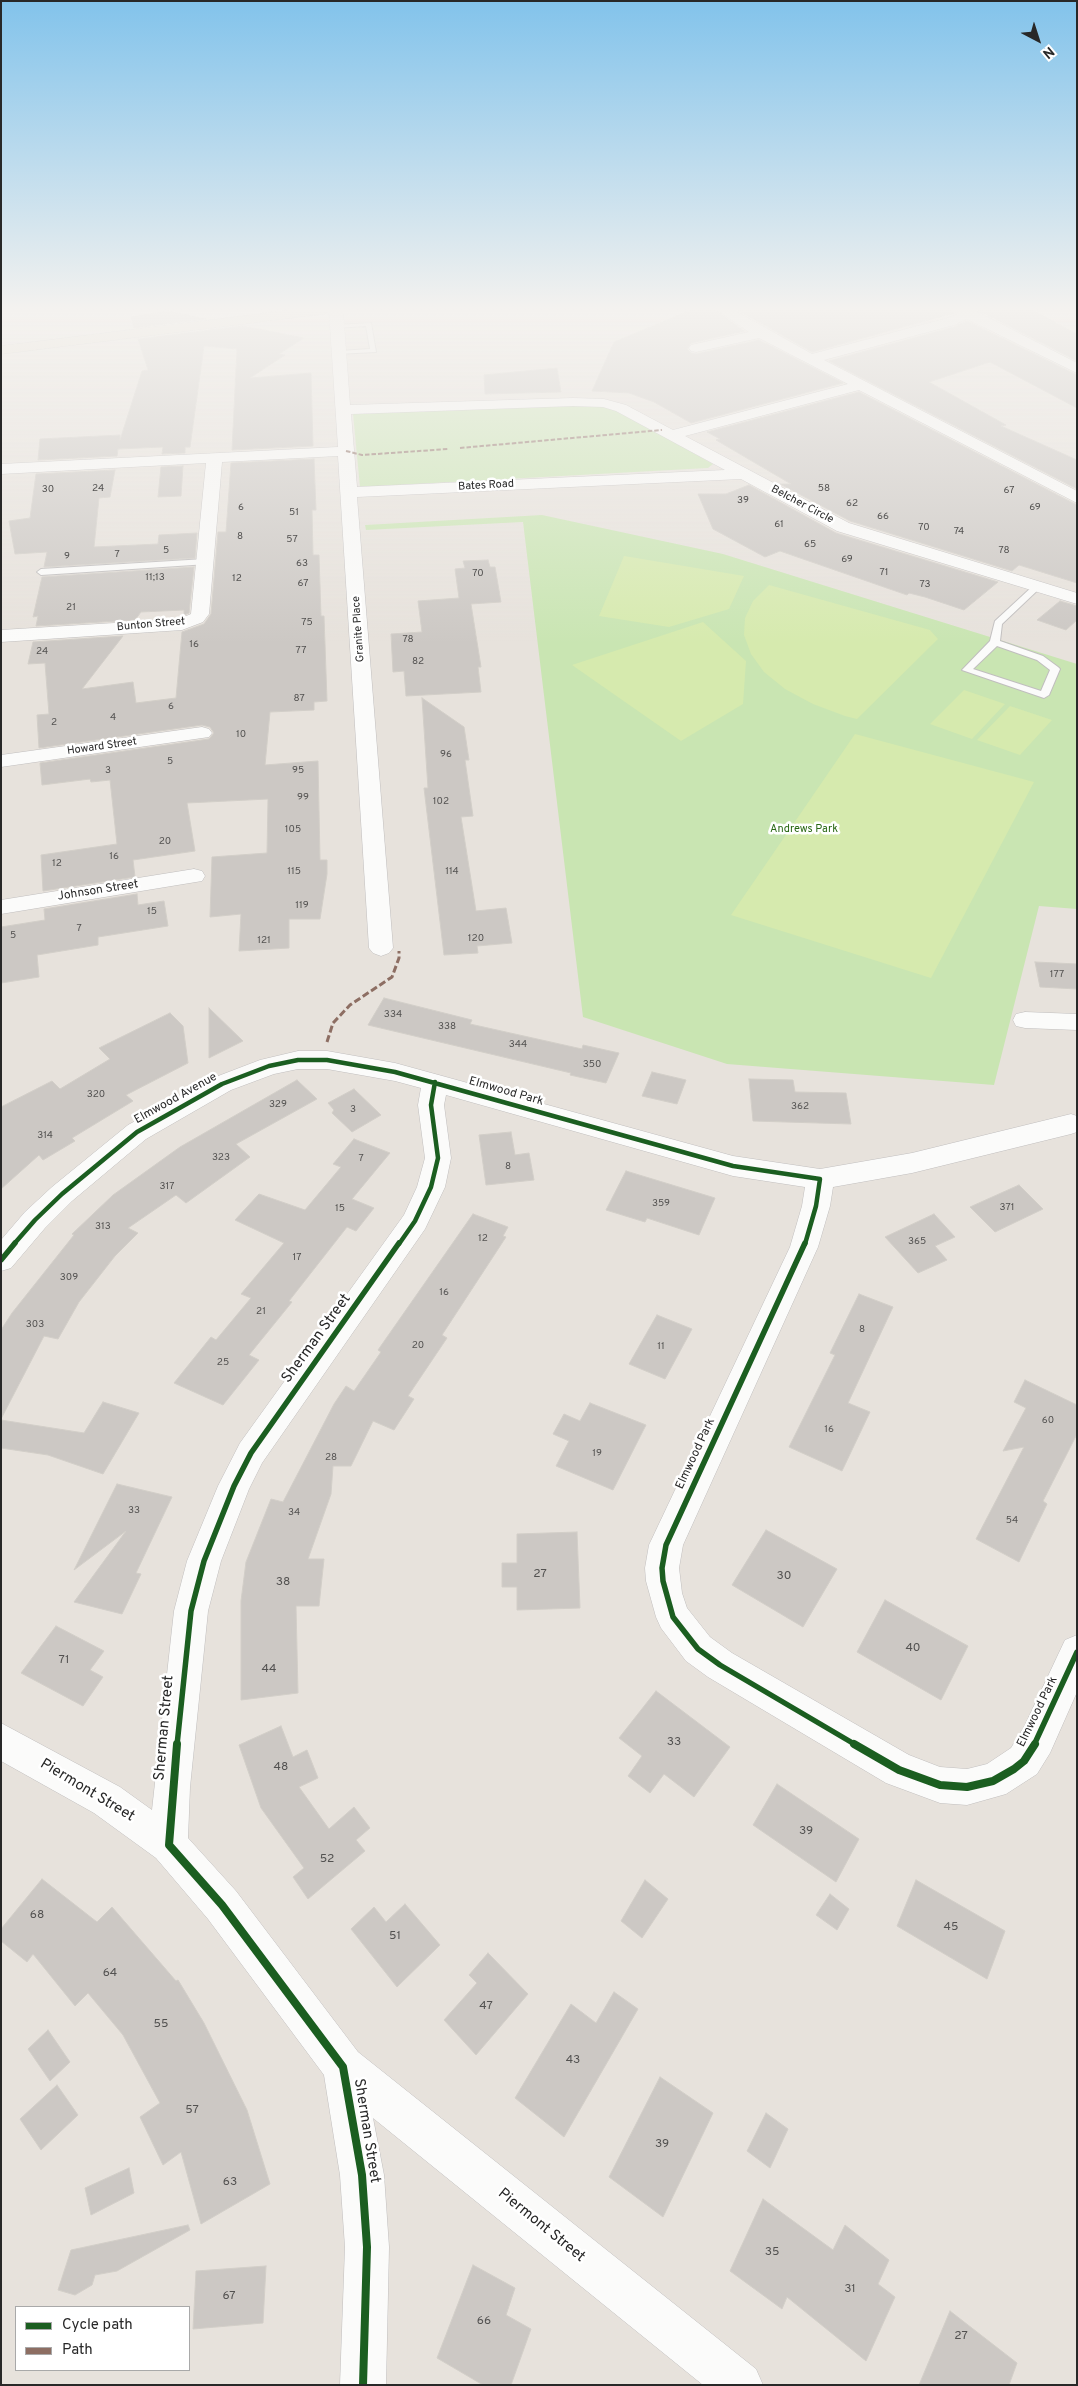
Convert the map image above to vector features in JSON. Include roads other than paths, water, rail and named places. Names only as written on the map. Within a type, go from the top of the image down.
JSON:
[{"type":"street","name":"Granite Place","points":[[345,421],[381,948]]},
{"type":"street","name":"Belcher Circle","points":[[646,421],[843,527],[1077,599]]},
{"type":"street","points":[[672,435],[724,421]]},
{"type":"street","points":[[930,421],[1077,498]]},
{"type":"street","points":[[1,469],[346,451]]},
{"type":"street","name":"Bunton Street","points":[[1,636],[189,622],[197,618],[200,614],[214,458]]},
{"type":"street","name":"Bates Road","points":[[349,492],[742,474]]},
{"type":"street","name":"Howard Street","points":[[1,761],[202,733]]},
{"type":"street","name":"Johnson Street","points":[[1,907],[194,876]]},
{"type":"street","points":[[1025,1020],[1077,1022]]},
{"type":"street","name":"Elmwood Avenue","points":[[1,1260],[42,1213],[123,1142],[190,1102],[239,1077],[269,1066],[312,1059],[353,1063],[435,1082]]},
{"type":"street","name":"Elmwood Park","points":[[435,1082],[733,1166],[820,1179],[816,1206],[804,1247],[666,1545],[663,1562],[664,1593],[680,1628],[698,1649],[720,1665],[899,1770],[940,1786],[967,1786],[993,1781],[1014,1769],[1024,1760],[1036,1740],[1077,1652]]},
{"type":"street","name":"Sherman Street","points":[[363,2385],[367,2247],[362,2175],[343,2066],[222,1905],[169,1845],[172,1787],[184,1656],[191,1611],[204,1561],[234,1486],[251,1453],[415,1221],[431,1187],[438,1158],[431,1105],[435,1082]]},
{"type":"street","points":[[820,1179],[912,1163],[1071,1124]]},
{"type":"street","name":"Piermont Street","points":[[1,1741],[107,1800],[169,1845]]},
{"type":"street","name":"Piermont Street","points":[[343,2066],[740,2385]]},
{"type":"lane","points":[[41,572],[205,562]]},
{"type":"lane","points":[[995,642],[1040,658],[1055,669],[1044,695],[967,670],[995,642],[998,623],[1034,586]]},
{"type":"park label","name":"Andrews Park","points":[[804,830]]}]
